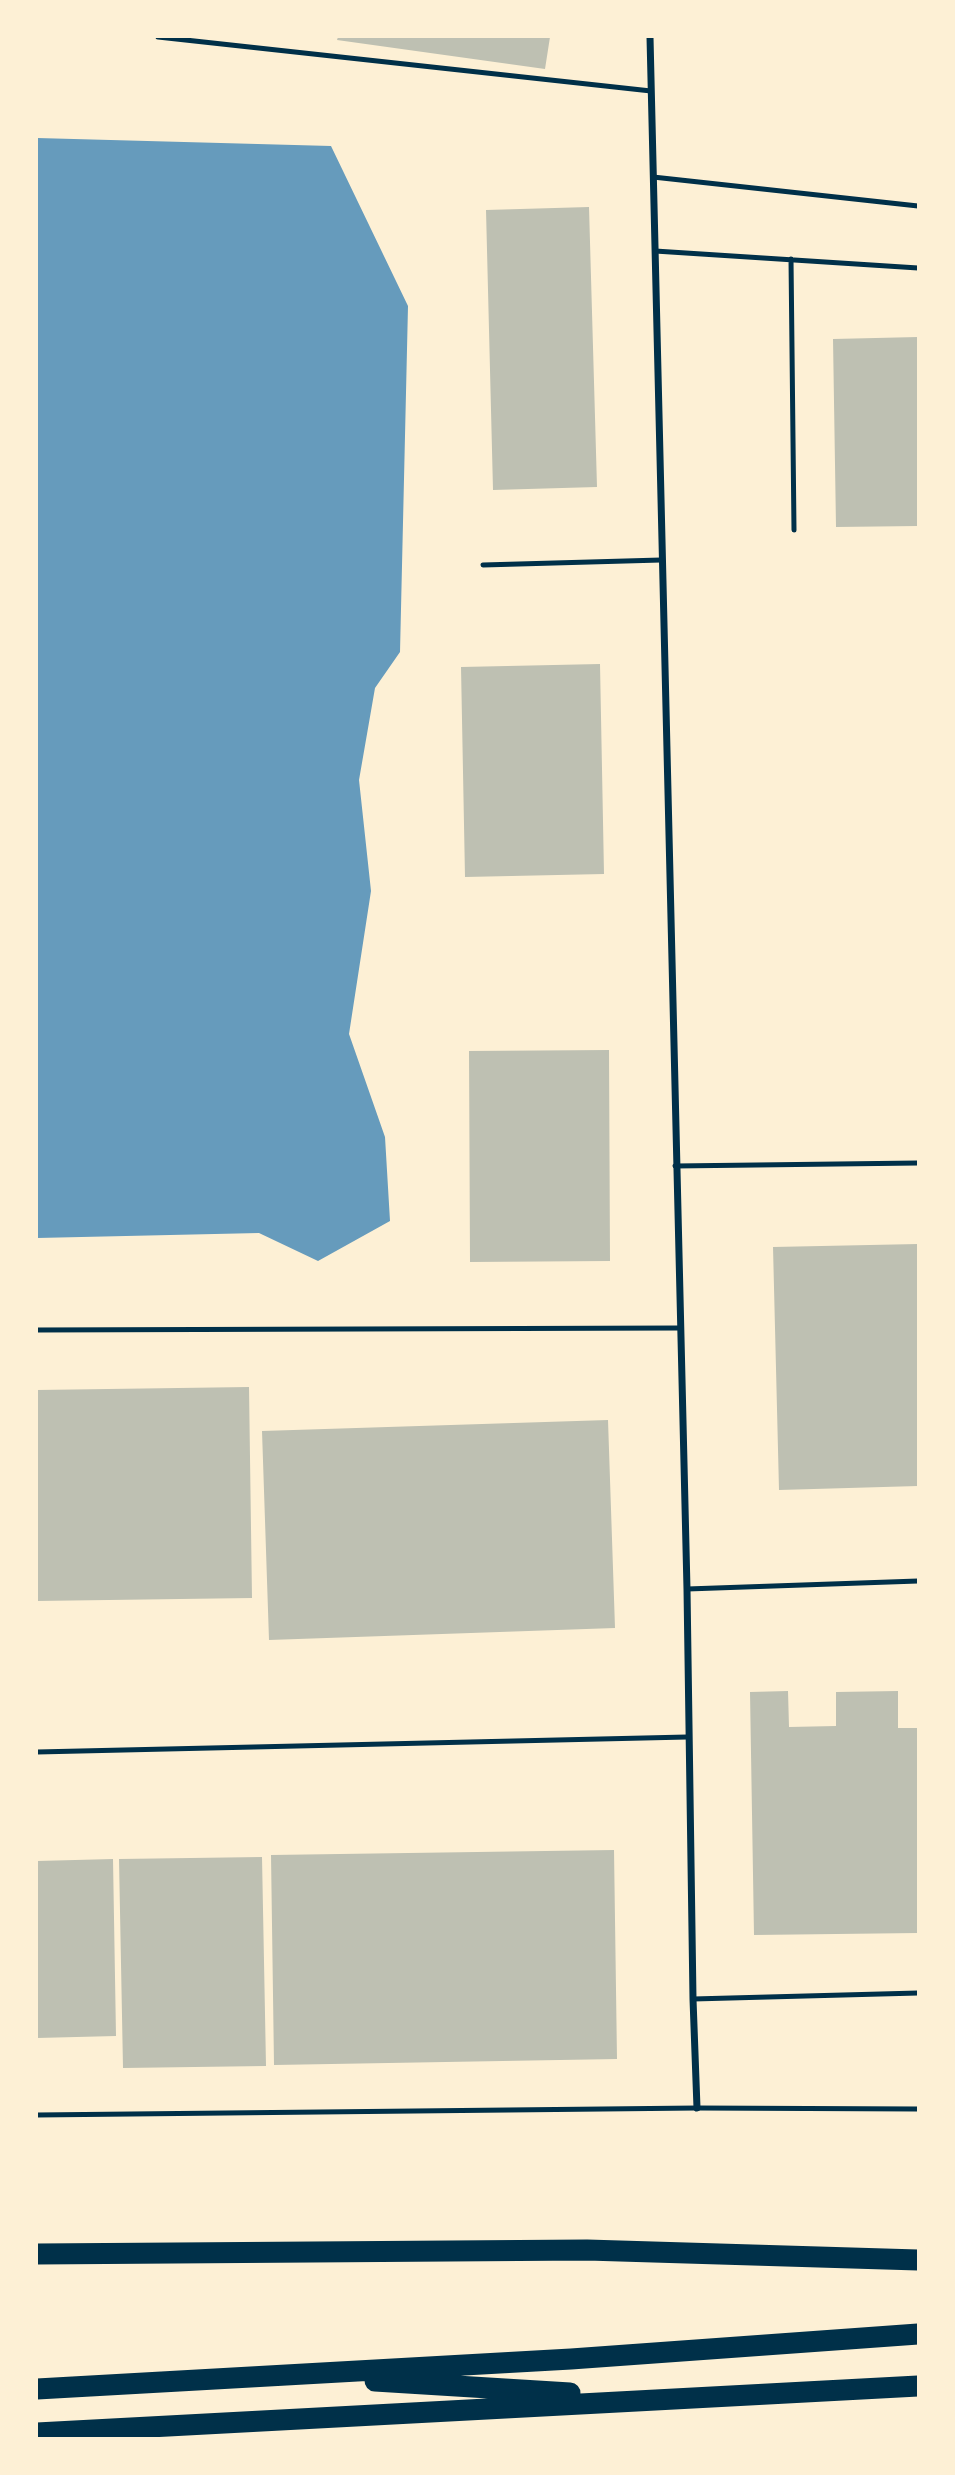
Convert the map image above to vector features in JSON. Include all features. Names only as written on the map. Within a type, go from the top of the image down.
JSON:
[{"type":"highway","points":[[37,2254],[587,2250],[918,2260]]},
{"type":"highway","points":[[37,2389],[585,2358],[918,2334]]},
{"type":"highway","points":[[275,2376],[673,2399]]},
{"type":"highway","points":[[37,2433],[918,2386]]},
{"type":"street","points":[[650,37],[697,2108]]},
{"type":"lane","points":[[158,37],[651,90]]},
{"type":"lane","points":[[653,177],[918,206]]},
{"type":"lane","points":[[655,251],[918,268]]},
{"type":"lane","points":[[791,259],[794,530]]},
{"type":"lane","points":[[483,565],[661,560]]},
{"type":"lane","points":[[675,1166],[918,1163]]},
{"type":"lane","points":[[37,1330],[680,1328]]},
{"type":"lane","points":[[687,1589],[918,1581]]},
{"type":"lane","points":[[37,1752],[687,1737]]},
{"type":"lane","points":[[693,1999],[918,1993]]},
{"type":"lane","points":[[37,2115],[697,2108],[918,2109]]},
{"type":"water","points":[[37,138],[331,146],[408,306],[400,652],[375,688],[359,780],[371,891],[349,1034],[385,1137],[390,1221],[318,1261],[259,1233],[37,1238]]},
{"type":"building","points":[[338,37],[550,37],[545,69],[337,40]]},
{"type":"building","points":[[589,207],[597,487],[493,490],[486,210]]},
{"type":"building","points":[[918,337],[918,526],[836,527],[833,339]]},
{"type":"building","points":[[600,664],[604,874],[465,877],[461,667]]},
{"type":"building","points":[[609,1050],[610,1261],[470,1262],[469,1051]]},
{"type":"building","points":[[918,1244],[918,1486],[779,1490],[773,1247]]},
{"type":"building","points":[[249,1387],[252,1598],[37,1601],[37,1390]]},
{"type":"building","points":[[608,1420],[615,1628],[269,1640],[262,1431]]},
{"type":"building","points":[[788,1691],[789,1727],[836,1726],[836,1692],[898,1691],[898,1728],[918,1728],[918,1933],[754,1935],[750,1692]]},
{"type":"building","points":[[614,1850],[617,2059],[274,2065],[271,1855]]},
{"type":"building","points":[[262,1857],[266,2066],[123,2068],[119,1859]]},
{"type":"building","points":[[113,1859],[116,2036],[37,2038],[37,1861]]}]
